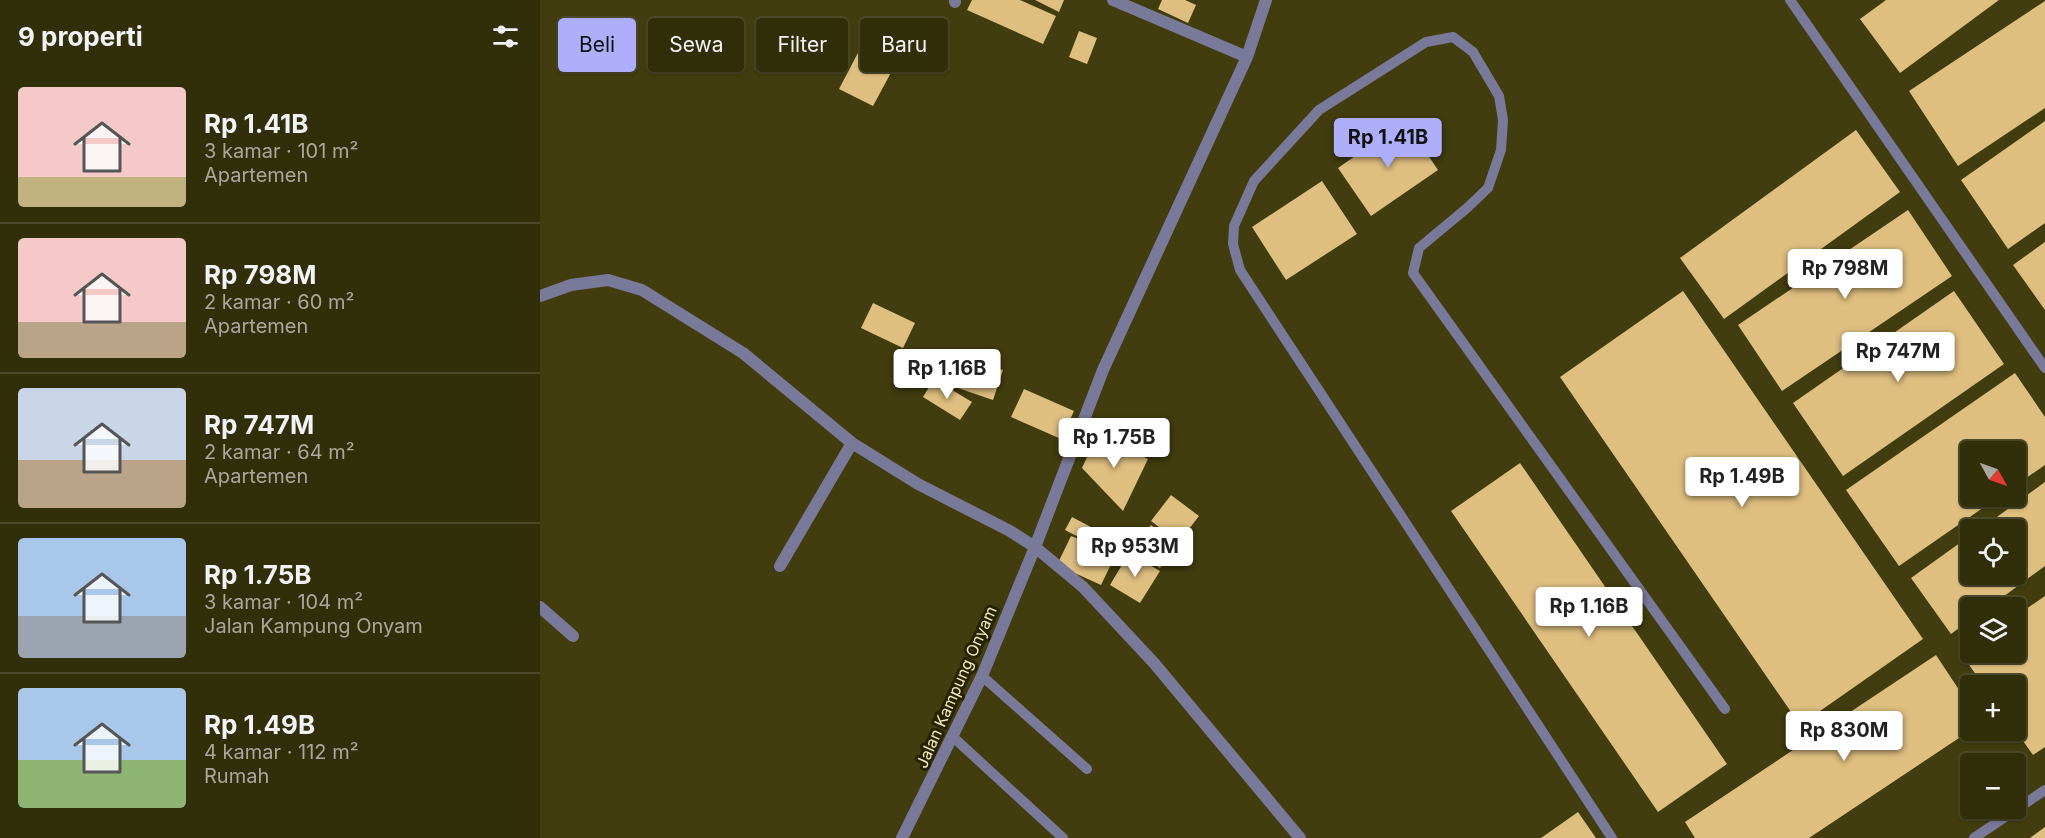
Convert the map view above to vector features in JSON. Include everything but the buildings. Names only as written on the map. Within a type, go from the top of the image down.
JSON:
[{"type":"street","points":[[1113,0],[1247,57]]},
{"type":"street","name":"Jalan Kampung Onyam","points":[[902,838],[982,676],[1035,547],[1103,370],[1247,57],[1266,0]]},
{"type":"street","points":[[540,296],[571,285],[608,280],[642,290],[743,353],[852,443],[918,484],[1010,531],[1035,547],[1083,587],[1154,663],[1299,838]]},
{"type":"street","points":[[780,566],[852,443]]},
{"type":"street","points":[[540,607],[573,636]]},
{"type":"lane","points":[[1790,0],[2045,368]]},
{"type":"lane","points":[[1612,838],[1240,270],[1233,244],[1234,226],[1254,181],[1319,110],[1426,42],[1453,37],[1473,52],[1499,96],[1503,120],[1501,150],[1488,188],[1419,248],[1413,273],[1725,709]]},
{"type":"lane","points":[[982,676],[1087,769]]},
{"type":"lane","points":[[953,737],[1063,838]]},
{"type":"lane","points":[[1974,838],[2045,790]]}]
